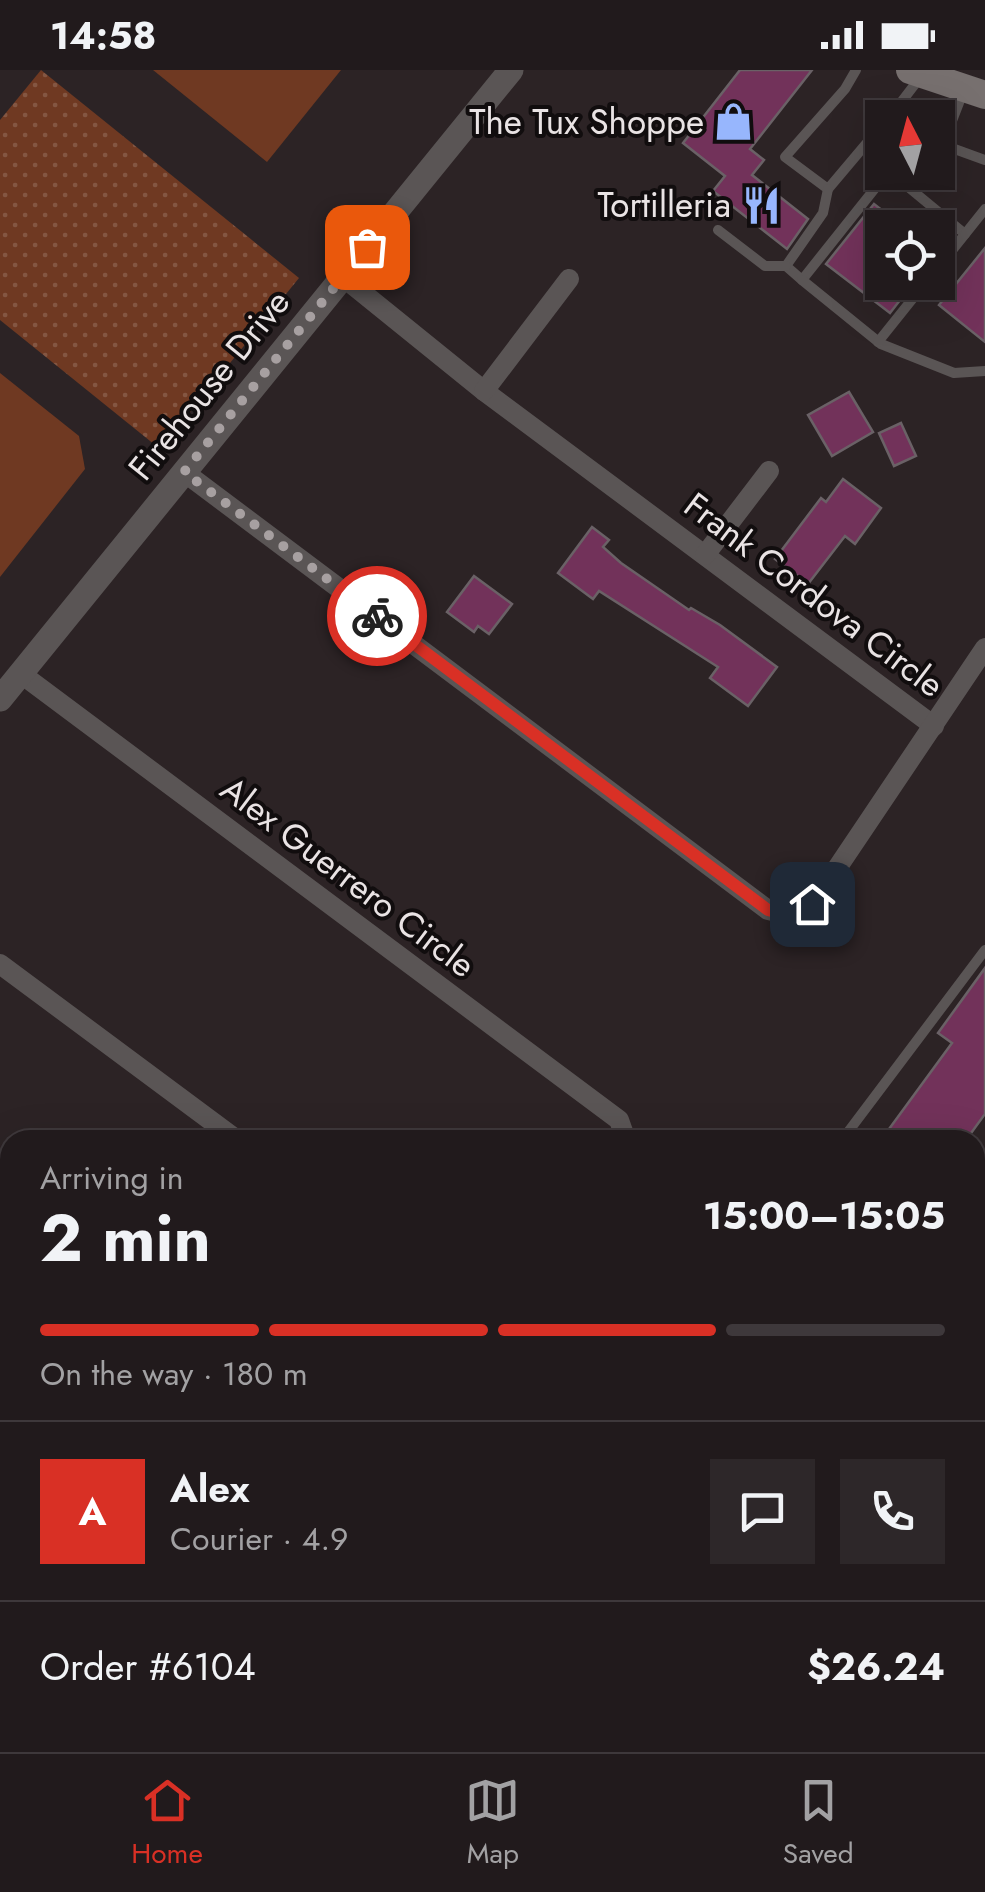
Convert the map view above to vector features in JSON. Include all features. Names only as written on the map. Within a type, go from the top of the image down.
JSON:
[{"type":"main road","points":[[916,72],[975,92]]},
{"type":"street","name":"Firehouse Drive","points":[[0,698],[511,70]]},
{"type":"street","name":"Frank Cordova Circle","points":[[184,472],[768,910],[794,913],[812,904],[934,726],[484,391],[343,277]]},
{"type":"street","points":[[484,391],[569,278]]},
{"type":"street","points":[[705,556],[770,471]]},
{"type":"street","points":[[934,726],[985,648]]},
{"type":"street","name":"Alex Guerrero Circle","points":[[20,674],[619,1120],[625,1130]]},
{"type":"street","points":[[0,964],[224,1130]]},
{"type":"lane","points":[[828,190],[785,158],[856,70]]},
{"type":"lane","points":[[900,100],[916,72]]},
{"type":"lane","points":[[955,121],[975,92]]},
{"type":"lane","points":[[786,266],[823,212],[828,190],[865,146]]},
{"type":"lane","points":[[955,149],[985,160]]},
{"type":"lane","points":[[802,280],[874,190]]},
{"type":"lane","points":[[911,190],[965,234]]},
{"type":"lane","points":[[955,247],[985,209]]},
{"type":"lane","points":[[718,230],[765,266],[786,266],[878,342],[954,373],[985,371]]},
{"type":"lane","points":[[878,342],[912,300]]},
{"type":"lane","points":[[850,1130],[985,950]]},
{"type":"shaded area","points":[[41,70],[299,278],[160,449],[0,320],[0,120]]},
{"type":"shaded area","points":[[153,70],[341,70],[267,162]]},
{"type":"shaded area","points":[[0,373],[79,436],[85,469],[0,577]]},
{"type":"building","points":[[740,70],[812,70],[750,149],[764,160],[752,175],[808,219],[787,249],[713,191],[725,176],[683,143]]},
{"type":"building","points":[[865,215],[865,294],[826,264]]},
{"type":"building","points":[[985,248],[985,342],[939,305],[943,300],[955,300],[955,285]]},
{"type":"building","points":[[873,300],[900,300],[890,313]]},
{"type":"building","points":[[849,392],[873,432],[832,456],[808,415]]},
{"type":"building","points":[[901,423],[916,456],[894,466],[879,433]]},
{"type":"building","points":[[843,479],[881,508],[855,544],[845,536],[808,584],[775,559],[821,498],[826,502]]},
{"type":"building","points":[[592,527],[609,540],[603,547],[621,563],[689,610],[720,625],[777,667],[748,706],[710,678],[718,667],[599,591],[593,599],[558,573]]},
{"type":"building","points":[[474,576],[512,604],[489,634],[478,626],[474,632],[447,612]]},
{"type":"building","points":[[985,968],[985,1114],[973,1130],[888,1130],[952,1043],[938,1033]]},
{"type":"way so far","points":[[367,247],[184,472],[377,616]]},
{"type":"place","name":"The Tux Shoppe","points":[[734,122]]},
{"type":"place","name":"Tortilleria","points":[[761,205]]},
{"type":"route","points":[[377,616],[768,910],[794,913],[812,904]]}]
